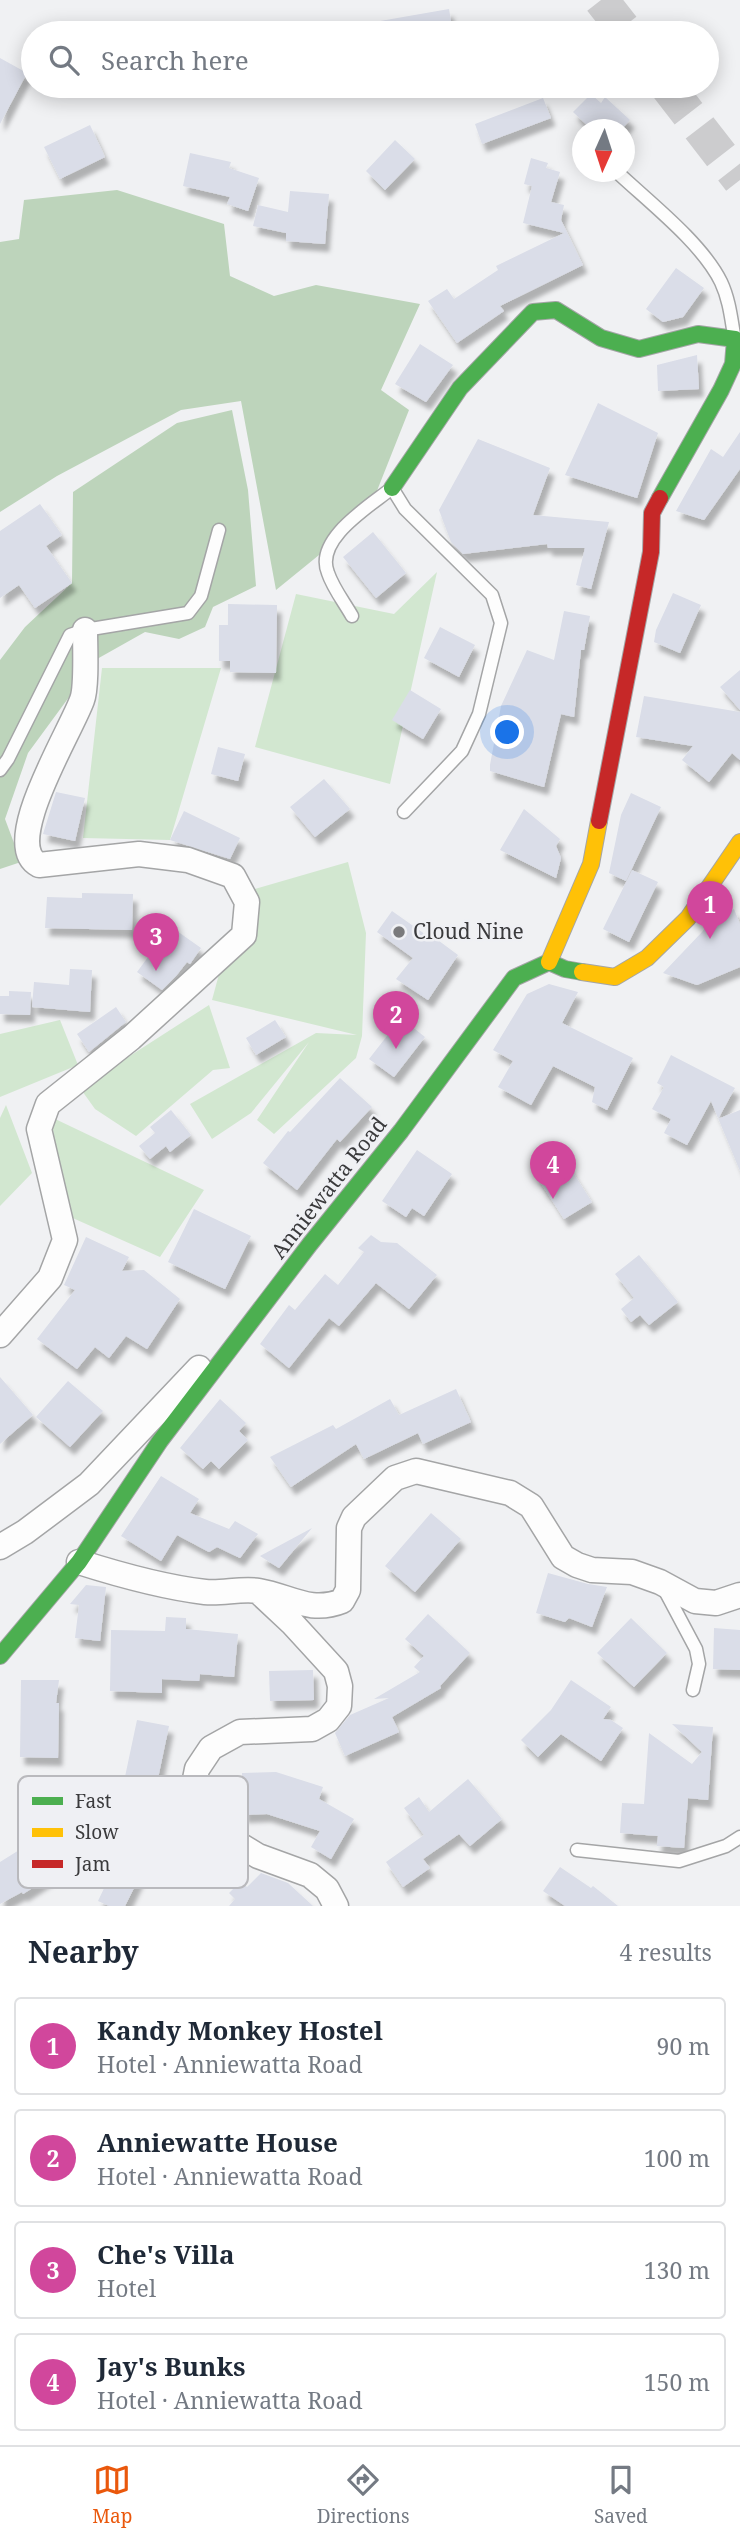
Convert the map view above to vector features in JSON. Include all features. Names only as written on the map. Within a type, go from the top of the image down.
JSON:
[{"type":"street","points":[[392,488],[460,388],[533,312],[556,310],[601,338],[639,349],[698,334],[735,339],[733,364],[721,390],[652,513],[651,552],[591,864],[549,962],[565,969],[615,977],[647,958],[688,918],[740,842]]},
{"type":"street","points":[[0,1335],[50,1278],[65,1240],[39,1129],[48,1104],[131,1038],[243,935],[245,924],[247,902],[233,877],[188,860],[139,854],[39,865],[24,861],[14,847],[12,827],[25,790],[83,699],[85,630]]},
{"type":"street","name":"Anniewatta Road","points":[[0,1656],[79,1562],[160,1441],[310,1244],[401,1131],[514,978],[549,962]]},
{"type":"street","points":[[0,1547],[25,1532],[89,1484],[192,1374],[205,1362],[235,1344]]},
{"type":"street","points":[[79,1562],[131,1578],[206,1592],[257,1591],[307,1605],[327,1607],[342,1601],[348,1590],[349,1528],[354,1517],[395,1478],[416,1471],[510,1493],[531,1506],[563,1557],[577,1565],[592,1570],[632,1572],[660,1582],[695,1601],[716,1603],[740,1595]]},
{"type":"street","points":[[196,1776],[211,1748],[240,1732],[312,1729],[328,1720],[339,1706],[340,1686],[336,1671],[292,1623],[257,1591]]},
{"type":"street","points":[[248,1850],[310,1875],[327,1889],[336,1906]]},
{"type":"lane","points":[[628,182],[699,250],[721,281],[735,339]]},
{"type":"lane","points":[[352,616],[326,571],[327,549],[343,528],[392,488],[405,509],[492,595],[500,623],[479,714],[462,751],[404,812]]},
{"type":"lane","points":[[0,771],[70,635],[85,630],[188,613],[201,596],[219,530]]},
{"type":"lane","points":[[660,1582],[696,1648],[699,1664],[694,1690]]},
{"type":"lane","points":[[577,1850],[679,1861],[726,1846],[740,1837]]},
{"type":"green space","points":[[117,190],[224,224],[230,276],[274,296],[316,285],[420,304],[381,390],[409,410],[367,516],[276,590],[241,401],[181,410],[57,476],[0,512],[0,242],[19,239],[24,200]]},
{"type":"green space","points":[[232,410],[248,490],[256,586],[213,607],[205,627],[179,639],[145,632],[97,659],[28,753],[5,819],[14,843],[30,859],[0,869],[0,660],[25,627],[72,583],[73,492],[177,423]]},
{"type":"green space","points":[[437,572],[390,784],[255,747],[296,594],[394,614]]},
{"type":"green space","points":[[102,668],[221,668],[170,840],[83,838]]},
{"type":"green space","points":[[348,862],[366,933],[362,1036],[356,1058],[274,1134],[257,1120],[309,1042],[251,1113],[212,1139],[190,1104],[316,1033],[357,1035],[212,1000],[241,893]]},
{"type":"green space","points":[[209,1005],[230,1068],[213,1070],[136,1136],[95,1109],[80,1088]]},
{"type":"green space","points":[[60,1020],[78,1065],[0,1097],[0,1034]]},
{"type":"green space","points":[[6,1105],[32,1173],[0,1206],[0,1118]]},
{"type":"green space","points":[[51,1117],[204,1190],[160,1257],[66,1215]]},
{"type":"building","points":[[449,9],[451,21],[380,21]]},
{"type":"building","points":[[0,58],[21,70],[21,84],[0,124]]},
{"type":"building","points":[[543,98],[551,118],[482,144],[475,124]]},
{"type":"building","points":[[587,98],[595,98],[601,103],[606,98],[629,119],[580,119],[573,112]]},
{"type":"building","points":[[90,125],[105,157],[60,179],[44,147]]},
{"type":"building","points":[[395,140],[415,159],[385,190],[366,171]]},
{"type":"building","points":[[190,153],[231,162],[229,168],[259,178],[248,211],[227,204],[230,197],[183,186]]},
{"type":"building","points":[[531,158],[548,163],[546,168],[560,172],[551,202],[564,205],[561,220],[583,265],[500,306],[504,311],[457,343],[428,301],[447,289],[454,299],[498,270],[496,266],[564,233],[523,223],[532,186],[524,184]]},
{"type":"building","points":[[290,191],[329,194],[325,244],[286,241],[286,233],[253,226],[258,205],[288,212]]},
{"type":"building","points":[[676,268],[704,288],[683,317],[663,322],[646,309]]},
{"type":"building","points":[[420,344],[453,365],[426,402],[395,384]]},
{"type":"building","points":[[697,355],[699,389],[658,391],[657,365]]},
{"type":"building","points":[[598,403],[658,433],[637,498],[565,475]]},
{"type":"building","points":[[740,432],[740,469],[704,520],[676,511],[711,449],[723,457]]},
{"type":"building","points":[[478,439],[550,468],[533,515],[609,522],[591,589],[576,585],[585,548],[548,548],[547,544],[463,554],[451,542],[439,510]]},
{"type":"building","points":[[40,504],[62,535],[46,546],[72,583],[35,608],[19,585],[0,598],[0,531]]},
{"type":"building","points":[[373,532],[406,573],[376,598],[343,557]]},
{"type":"building","points":[[673,593],[701,605],[680,653],[654,642],[656,630]]},
{"type":"building","points":[[228,604],[277,605],[276,673],[230,672],[230,661],[219,661],[219,625],[228,625]]},
{"type":"building","points":[[564,611],[590,616],[584,650],[581,650],[574,717],[561,714],[544,787],[490,771],[490,765],[501,706],[527,650],[554,660]]},
{"type":"building","points":[[440,627],[475,645],[459,677],[424,658]]},
{"type":"building","points":[[740,670],[740,710],[720,687]]},
{"type":"building","points":[[410,690],[441,709],[423,739],[392,720]]},
{"type":"building","points":[[644,696],[740,712],[740,760],[732,753],[709,782],[682,760],[693,746],[636,737]]},
{"type":"building","points":[[218,747],[245,754],[238,781],[211,774]]},
{"type":"building","points":[[324,779],[350,809],[315,837],[290,807]]},
{"type":"building","points":[[56,792],[85,798],[75,841],[43,834]]},
{"type":"building","points":[[631,793],[661,807],[626,881],[609,873],[621,815]]},
{"type":"building","points":[[524,809],[560,839],[556,846],[561,858],[556,878],[500,850]]},
{"type":"building","points":[[184,811],[240,838],[230,859],[170,840]]},
{"type":"building","points":[[632,870],[658,882],[629,942],[603,929]]},
{"type":"building","points":[[82,893],[133,894],[132,930],[45,928],[47,897],[82,898]]},
{"type":"building","points":[[734,909],[740,924],[740,967],[697,985],[663,973],[713,917]]},
{"type":"building","points":[[392,911],[458,955],[428,1000],[396,979],[413,958],[377,932]]},
{"type":"building","points":[[177,931],[201,948],[190,964],[187,962],[162,990],[137,972],[154,949],[161,953]]},
{"type":"building","points":[[70,969],[92,970],[90,1012],[32,1007],[34,982],[69,985]]},
{"type":"building","points":[[549,984],[578,992],[562,1023],[633,1058],[607,1110],[592,1102],[595,1087],[553,1066],[531,1105],[498,1087],[513,1061],[493,1050],[527,994]]},
{"type":"building","points":[[9,991],[31,992],[30,1015],[0,1014],[0,996],[9,996]]},
{"type":"building","points":[[116,1007],[126,1022],[89,1052],[77,1034]]},
{"type":"building","points":[[401,1018],[425,1037],[394,1077],[369,1059]]},
{"type":"building","points":[[275,1020],[286,1037],[256,1055],[246,1038]]},
{"type":"building","points":[[671,1055],[735,1088],[718,1119],[711,1101],[687,1145],[664,1133],[671,1119],[652,1109],[664,1087],[657,1083]]},
{"type":"building","points":[[340,1078],[372,1107],[340,1142],[337,1139],[297,1190],[263,1163],[288,1131],[290,1132]]},
{"type":"building","points":[[171,1110],[191,1135],[170,1152],[166,1146],[150,1159],[139,1146],[155,1133],[150,1127]]},
{"type":"building","points":[[740,1110],[740,1171],[718,1119]]},
{"type":"building","points":[[417,1150],[452,1174],[424,1216],[412,1208],[406,1217],[382,1201]]},
{"type":"building","points":[[563,1157],[592,1202],[564,1219],[535,1174]]},
{"type":"building","points":[[194,1209],[251,1236],[225,1289],[168,1262]]},
{"type":"building","points":[[371,1235],[381,1242],[397,1243],[437,1275],[409,1309],[376,1283],[339,1326],[329,1318],[289,1368],[260,1344],[289,1305],[295,1310],[325,1274],[338,1285],[364,1252],[358,1248]]},
{"type":"building","points":[[86,1237],[129,1257],[122,1271],[144,1270],[180,1299],[147,1349],[126,1336],[109,1358],[95,1347],[77,1369],[37,1339],[75,1290],[64,1285]]},
{"type":"building","points":[[639,1255],[678,1302],[649,1325],[640,1315],[631,1322],[621,1309],[634,1298],[615,1274]]},
{"type":"building","points":[[0,1377],[33,1415],[0,1444]]},
{"type":"building","points":[[68,1381],[103,1411],[70,1447],[36,1417]]},
{"type":"building","points":[[456,1389],[471,1422],[423,1444],[418,1433],[364,1459],[356,1444],[291,1487],[270,1457],[333,1425],[336,1429],[390,1399],[399,1415]]},
{"type":"building","points":[[220,1399],[246,1423],[239,1431],[248,1440],[219,1469],[211,1461],[203,1469],[180,1448]]},
{"type":"building","points":[[161,1476],[199,1499],[190,1513],[229,1529],[235,1521],[258,1534],[240,1558],[217,1547],[209,1552],[177,1535],[161,1561],[121,1536]]},
{"type":"building","points":[[431,1513],[461,1539],[415,1592],[385,1566]]},
{"type":"building","points":[[312,1528],[279,1568],[260,1556]]},
{"type":"building","points":[[548,1573],[607,1587],[592,1627],[569,1618],[565,1622],[536,1613]]},
{"type":"building","points":[[86,1585],[106,1587],[100,1641],[75,1638],[79,1605],[70,1604]]},
{"type":"building","points":[[428,1614],[470,1653],[441,1688],[392,1717],[399,1732],[345,1756],[335,1733],[350,1715],[389,1698],[374,1699],[420,1672],[414,1667],[424,1656],[405,1639]]},
{"type":"building","points":[[166,1617],[186,1618],[186,1629],[238,1634],[234,1677],[200,1674],[199,1681],[162,1679],[162,1693],[110,1691],[111,1630],[165,1631]]},
{"type":"building","points":[[631,1618],[667,1653],[634,1687],[597,1653]]},
{"type":"building","points":[[714,1628],[740,1630],[740,1670],[713,1669]]},
{"type":"building","points":[[313,1670],[314,1700],[270,1701],[269,1671]]},
{"type":"building","points":[[21,1680],[59,1680],[56,1703],[59,1703],[58,1758],[20,1757]]},
{"type":"building","points":[[571,1680],[611,1707],[603,1719],[611,1720],[623,1728],[601,1761],[561,1734],[538,1757],[521,1740],[551,1710]]},
{"type":"building","points":[[137,1720],[169,1726],[158,1776],[125,1776]]},
{"type":"building","points":[[672,1724],[713,1727],[708,1800],[688,1798],[684,1848],[657,1846],[658,1836],[620,1833],[622,1803],[644,1804],[649,1733],[692,1764],[702,1752]]},
{"type":"building","points":[[276,1772],[323,1787],[319,1799],[354,1819],[331,1859],[311,1847],[320,1831],[267,1814],[248,1815],[248,1776],[242,1776],[242,1773]]},
{"type":"building","points":[[468,1779],[502,1819],[470,1846],[459,1834],[423,1859],[430,1868],[403,1887],[386,1862],[424,1835],[404,1808],[419,1797],[429,1812]]},
{"type":"building","points":[[18,1851],[18,1888],[32,1888],[0,1904],[0,1862]]},
{"type":"building","points":[[560,1867],[591,1888],[593,1886],[618,1906],[565,1906],[543,1891]]},
{"type":"building","points":[[261,1873],[288,1883],[313,1906],[229,1906],[235,1899],[229,1893],[234,1888],[248,1886]]},
{"type":"building","points":[[104,1888],[134,1888],[125,1906],[109,1906],[98,1901]]},
{"type":"tunnel","points":[[601,0],[618,21]]},
{"type":"tunnel","points":[[676,98],[740,180]]},
{"type":"traffic: fast","points":[[392,488],[460,388],[533,312],[556,310],[601,338],[639,349],[698,334],[735,339],[733,364],[721,390],[660,498]]},
{"type":"traffic: fast","points":[[0,1656],[79,1562],[160,1441],[310,1244],[401,1131],[514,978],[549,962],[582,972]]},
{"type":"traffic: slow","points":[[549,962],[591,864],[599,821]]},
{"type":"traffic: slow","points":[[582,972],[615,977],[647,958],[688,918],[740,842]]},
{"type":"traffic: jam","points":[[599,821],[651,552],[652,513],[660,498]]},
{"type":"place","name":"Cloud Nine","points":[[399,932]]},
{"type":"place","name":"Kandy Monkey Hostel","points":[[710,939]]},
{"type":"place","name":"Che's Villa","points":[[156,971]]},
{"type":"place","name":"Anniewatte House","points":[[396,1049]]},
{"type":"place","name":"Jay's Bunks","points":[[553,1199]]}]
